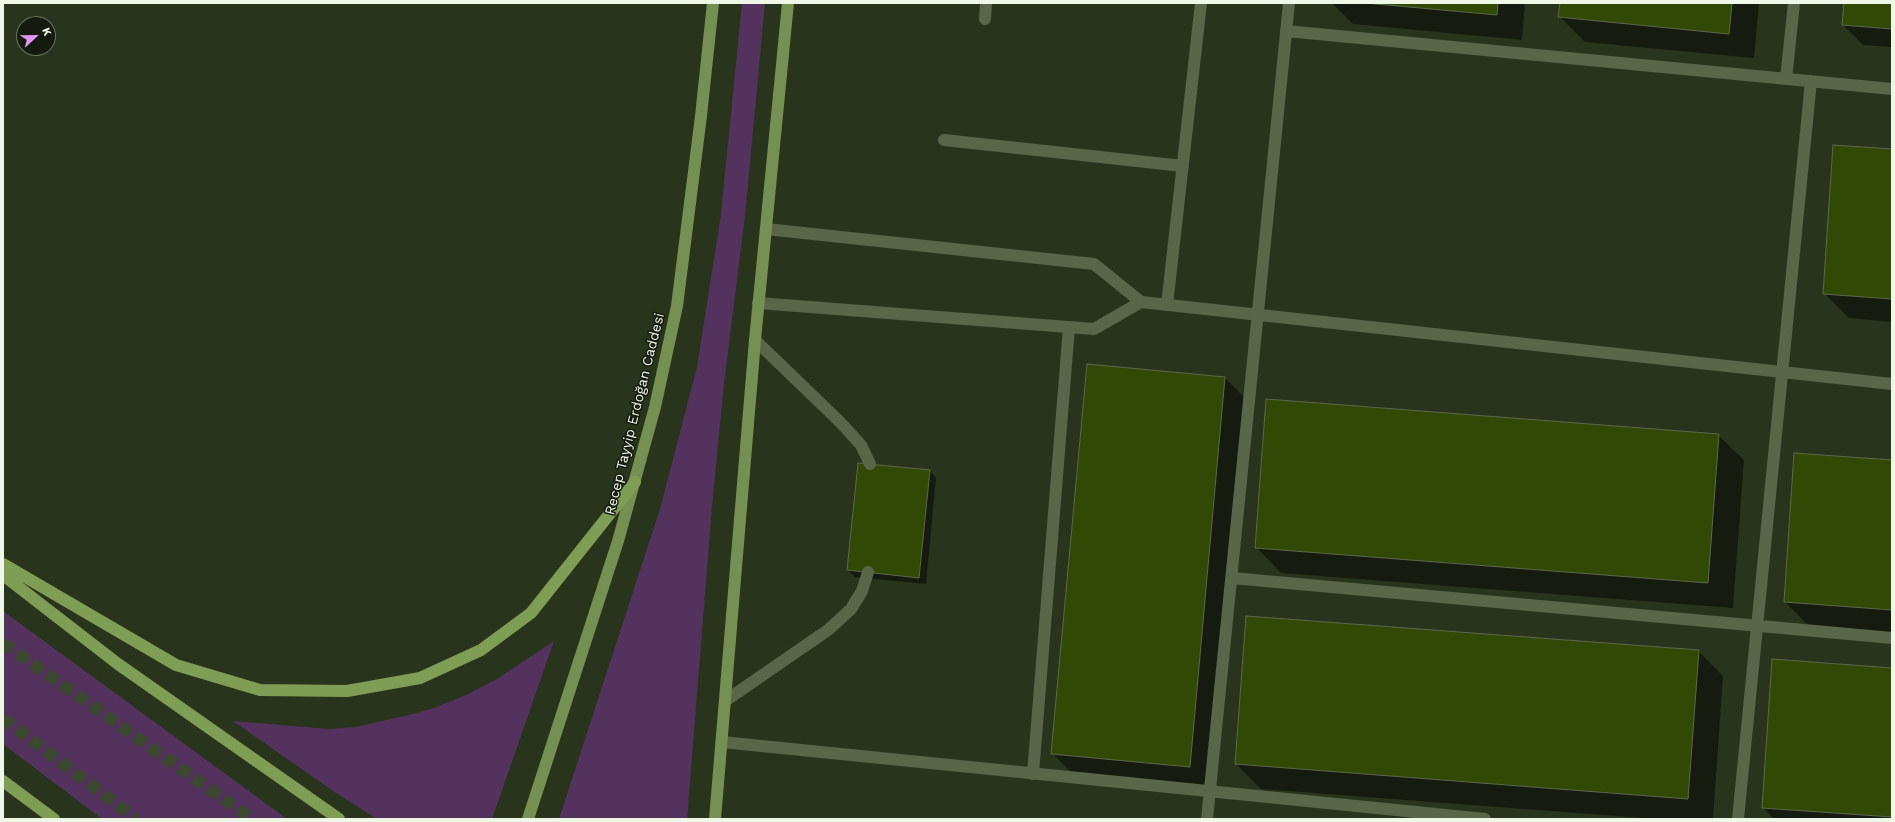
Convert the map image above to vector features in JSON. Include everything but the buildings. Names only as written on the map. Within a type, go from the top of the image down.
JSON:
[{"type":"highway","points":[[3,564],[176,665],[260,690],[347,691],[420,678],[481,650],[531,613],[635,482]]},
{"type":"highway","points":[[3,575],[118,664],[339,819]]},
{"type":"highway","points":[[3,781],[54,819]]},
{"type":"main road","name":"Recep Tayyip Erdoğan Caddesi","points":[[528,819],[607,577],[655,407],[677,306],[701,116],[713,3]]},
{"type":"main road","points":[[715,819],[758,303],[788,3]]},
{"type":"street","points":[[985,20],[986,3]]},
{"type":"street","points":[[1167,305],[1201,3]]},
{"type":"street","points":[[1207,819],[1289,3]]},
{"type":"street","points":[[1786,79],[1794,3]]},
{"type":"street","points":[[1286,31],[1892,89]]},
{"type":"street","points":[[1738,819],[1811,81]]},
{"type":"street","points":[[944,140],[1183,166]]},
{"type":"street","points":[[766,228],[1094,264],[1141,302],[1892,384]]},
{"type":"street","points":[[758,303],[1094,329],[1141,302]]},
{"type":"street","points":[[1033,774],[1070,327]]},
{"type":"street","points":[[755,340],[840,422],[861,445],[870,464]]},
{"type":"street","points":[[725,701],[834,625],[851,609],[862,590],[868,572]]},
{"type":"street","points":[[1232,578],[1892,638]]},
{"type":"street","points":[[722,742],[1485,819]]},
{"type":"shaded area","points":[[742,3],[765,3],[745,216],[724,384],[712,506],[687,819],[559,819],[660,509],[697,367],[721,214]]},
{"type":"shaded area","points":[[3,611],[287,819],[102,819],[3,744]]},
{"type":"shaded area","points":[[554,641],[492,819],[377,819],[336,793],[233,721],[330,729],[356,727],[409,715],[434,708],[466,695],[497,679]]},
{"type":"tunnel","points":[[3,643],[252,819]]},
{"type":"tunnel","points":[[3,718],[136,819]]}]
